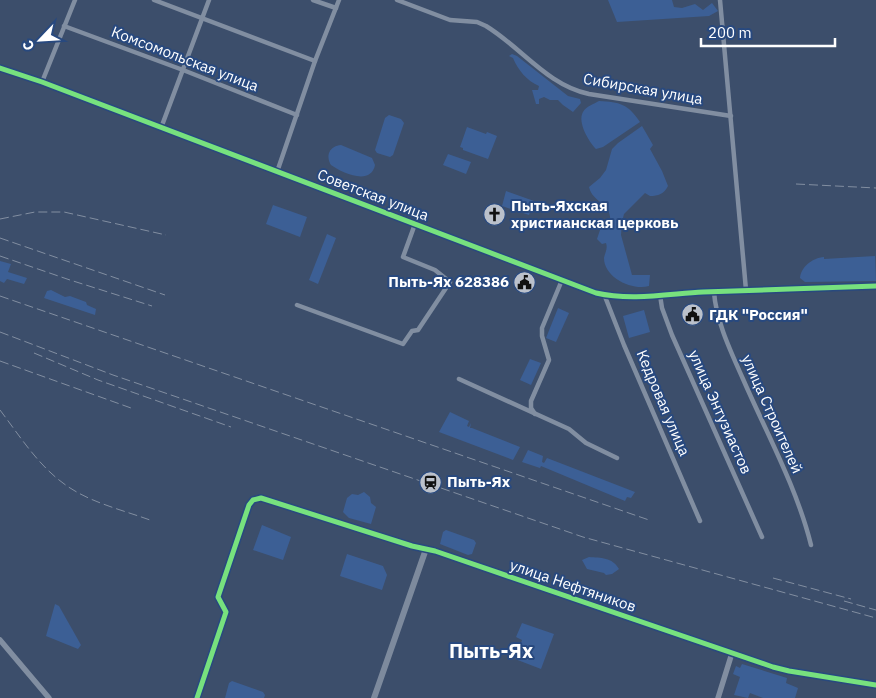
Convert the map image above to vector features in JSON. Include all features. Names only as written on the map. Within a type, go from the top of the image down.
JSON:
[{"type":"main road","points":[[374,698],[426,549]]},
{"type":"street","points":[[42,82],[75,0]]},
{"type":"street","points":[[154,0],[315,61]]},
{"type":"street","points":[[161,128],[209,0]]},
{"type":"street","points":[[314,0],[336,8]]},
{"type":"street","points":[[277,172],[315,61],[339,0]]},
{"type":"street","name":"Сибирская улица","points":[[397,0],[450,20],[477,22],[486,26],[554,80],[570,89],[589,94],[731,116]]},
{"type":"street","points":[[720,0],[746,290]]},
{"type":"street","name":"Комсомольская улица","points":[[64,26],[297,115]]},
{"type":"street","name":"Советская улица","points":[[0,68],[42,82],[562,280],[604,294],[626,296],[876,286]]},
{"type":"street","points":[[297,305],[403,344],[412,331],[418,330],[450,282],[435,270],[403,256],[415,224]]},
{"type":"street","points":[[536,414],[531,408],[531,401],[548,360],[541,331],[562,280]]},
{"type":"street","name":"улица Строителей","points":[[714,292],[716,305],[729,346],[802,513],[811,545]]},
{"type":"street","name":"Кедровая улица","points":[[604,294],[700,521]]},
{"type":"street","name":"улица Энтузиастов","points":[[660,295],[662,308],[672,335],[762,537]]},
{"type":"street","points":[[459,379],[569,429],[584,441],[617,458]]},
{"type":"street","name":"улица Нефтяников","points":[[197,698],[226,612],[218,597],[232,551],[249,505],[256,499],[264,498],[426,549],[789,671],[876,684]]},
{"type":"street","points":[[0,640],[49,698]]},
{"type":"street","points":[[718,698],[732,653]]},
{"type":"shaded area","points":[[608,0],[672,0],[674,7],[682,8],[695,4],[703,10],[712,3],[718,11],[709,16],[617,22]]},
{"type":"shaded area","points":[[512,54],[568,96],[580,99],[581,103],[573,112],[558,100],[550,100],[544,97],[539,99],[539,104],[536,104],[532,90],[538,90],[539,86],[523,75],[513,58],[509,56]]},
{"type":"shaded area","points":[[599,101],[623,105],[640,122],[603,147],[596,149],[585,132],[582,116],[586,108]]},
{"type":"shaded area","points":[[389,115],[401,119],[404,123],[393,155],[390,157],[377,153],[375,150],[385,118]]},
{"type":"shaded area","points":[[642,126],[653,145],[650,149],[668,186],[663,193],[658,195],[650,196],[645,193],[624,214],[621,235],[632,275],[650,275],[649,286],[635,287],[614,277],[605,265],[606,243],[602,244],[597,239],[601,227],[610,224],[609,211],[594,197],[589,187],[606,170],[612,149]]},
{"type":"shaded area","points":[[467,127],[497,136],[488,159],[463,150],[460,147]]},
{"type":"shaded area","points":[[341,145],[372,158],[375,165],[372,171],[368,175],[356,176],[331,165],[328,158],[331,149]]},
{"type":"shaded area","points":[[448,154],[471,162],[466,174],[443,165]]},
{"type":"shaded area","points":[[506,191],[534,201],[529,215],[502,206]]},
{"type":"shaded area","points":[[273,205],[307,217],[300,237],[266,224]]},
{"type":"shaded area","points":[[327,234],[336,238],[318,284],[309,280]]},
{"type":"shaded area","points":[[875,249],[876,281],[805,282],[800,278],[802,270],[815,259],[824,257],[824,259],[875,256]]},
{"type":"shaded area","points":[[0,261],[11,264],[8,272],[27,278],[24,284],[7,279],[4,283],[0,281]]},
{"type":"shaded area","points":[[51,290],[65,297],[70,296],[86,302],[87,305],[96,309],[95,315],[44,298],[47,291]]},
{"type":"shaded area","points":[[558,308],[569,313],[556,342],[546,338]]},
{"type":"shaded area","points":[[644,310],[650,332],[629,338],[623,316]]},
{"type":"shaded area","points":[[530,359],[541,363],[531,385],[520,380]]},
{"type":"shaded area","points":[[450,412],[469,421],[467,426],[469,427],[471,423],[470,428],[520,447],[513,460],[439,432]]},
{"type":"shaded area","points":[[528,450],[543,456],[542,462],[544,463],[547,458],[635,492],[631,498],[627,497],[625,501],[541,466],[540,468],[522,462]]},
{"type":"shaded area","points":[[364,492],[370,497],[371,503],[376,507],[371,524],[349,518],[343,512],[347,498],[352,494],[358,495]]},
{"type":"shaded area","points":[[262,525],[291,537],[283,560],[253,550]]},
{"type":"shaded area","points":[[446,530],[474,540],[476,543],[472,554],[468,555],[440,544],[443,532]]},
{"type":"shaded area","points":[[347,554],[383,566],[387,575],[382,590],[340,576]]},
{"type":"shaded area","points":[[589,557],[610,560],[619,569],[612,574],[606,575],[587,569],[582,560]]},
{"type":"shaded area","points":[[55,604],[59,606],[81,645],[78,649],[46,636]]},
{"type":"shaded area","points":[[522,623],[554,634],[541,669],[515,659],[522,640],[516,637]]},
{"type":"shaded area","points":[[742,664],[787,678],[786,683],[798,688],[795,698],[763,698],[750,693],[748,698],[734,695],[740,677],[733,674],[736,666],[740,668]]},
{"type":"shaded area","points":[[232,681],[263,692],[264,698],[225,698],[229,683]]},
{"type":"railway","points":[[796,184],[876,188]]},
{"type":"railway","points":[[0,219],[35,212],[64,212],[166,235]]},
{"type":"railway","points":[[0,238],[165,295]]},
{"type":"railway","points":[[0,256],[152,306]]},
{"type":"railway","points":[[0,296],[649,520]]},
{"type":"railway","points":[[0,332],[113,375],[583,537],[876,618]]},
{"type":"railway","points":[[34,353],[98,380],[231,427]]},
{"type":"railway","points":[[0,361],[131,408]]},
{"type":"railway","points":[[0,410],[33,454],[63,483],[92,500],[150,520]]},
{"type":"railway","points":[[773,578],[851,599]]},
{"type":"railway","points":[[844,601],[876,610]]},
{"type":"cycle path","points":[[0,68],[42,82],[596,293],[636,297],[703,292],[876,286]]},
{"type":"cycle path","points":[[197,698],[226,612],[218,597],[249,505],[253,500],[261,498],[412,546],[435,551],[773,667],[876,685]]},
{"type":"place","name":"Пыть-Яхская христианская церковь","points":[[495,215]]},
{"type":"place","name":"Пыть-Ях 628386","points":[[525,282]]},
{"type":"place","name":"ГДК \"Россия\"","points":[[693,315]]},
{"type":"place","name":"Пыть-Ях","points":[[431,482]]},
{"type":"district","name":"Пыть-Ях","points":[[491,651]]}]
